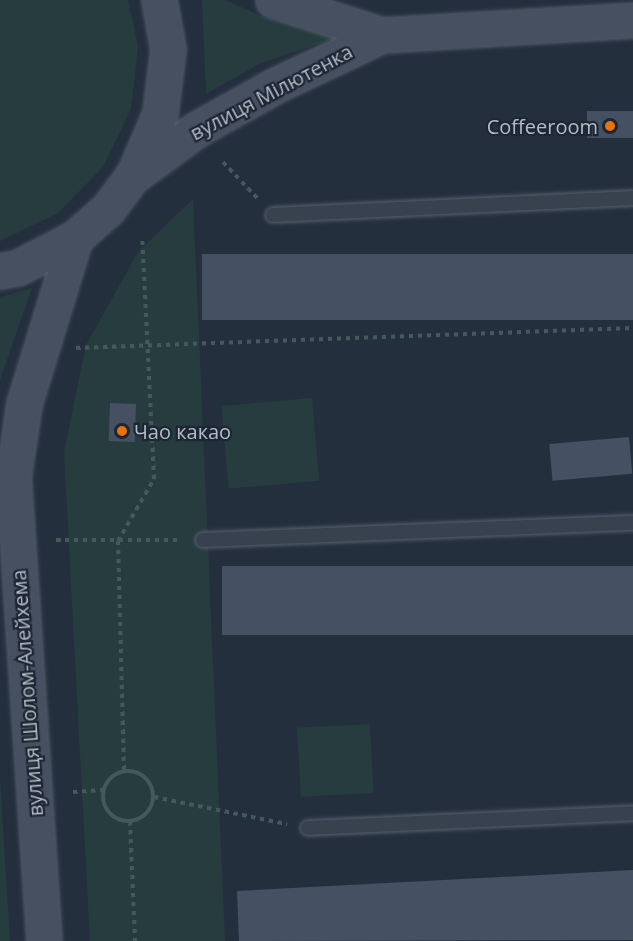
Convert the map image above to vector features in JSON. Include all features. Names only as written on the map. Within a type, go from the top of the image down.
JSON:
[{"type":"street","points":[[0,271],[17,268],[75,238],[108,209],[134,174],[160,114],[168,49],[159,0]]},
{"type":"street","name":"вулиця Мілютенка","points":[[273,0],[382,35],[633,20]]},
{"type":"street","name":"вулиця Мілютенка","points":[[134,174],[207,123],[276,85],[382,35]]},
{"type":"street","name":"вулиця Шолом-Алейхема","points":[[44,941],[13,477],[24,404],[75,238]]},
{"type":"lane","points":[[273,216],[633,198]]},
{"type":"lane","points":[[203,540],[633,523]]},
{"type":"lane","points":[[308,828],[633,813]]},
{"type":"path","points":[[223,162],[273,216]]},
{"type":"path","points":[[124,770],[118,541],[154,479],[142,236]]},
{"type":"path","points":[[75,348],[633,328]]},
{"type":"path","points":[[56,540],[203,540]]},
{"type":"path","points":[[72,792],[103,790],[115,774],[124,770],[144,775],[152,784],[154,797],[150,809],[130,821]]},
{"type":"path","points":[[103,790],[109,813],[130,821]]},
{"type":"path","points":[[154,797],[308,828]]},
{"type":"path","points":[[130,821],[135,941]]},
{"type":"green space","points":[[0,0],[128,0],[138,46],[131,109],[103,167],[58,213],[0,241]]},
{"type":"green space","points":[[202,0],[225,0],[261,16],[339,37],[261,63],[206,94]]},
{"type":"green space","points":[[193,199],[225,941],[90,941],[64,452],[86,345],[138,252]]},
{"type":"green space","points":[[32,288],[0,380],[0,297]]},
{"type":"green space","points":[[312,398],[319,481],[229,489],[221,406]]},
{"type":"green space","points":[[370,724],[374,793],[301,797],[297,728]]},
{"type":"green space","points":[[0,778],[10,941],[0,941]]},
{"type":"building","name":"Coffeeroom","points":[[587,111],[633,111],[633,138],[587,138]]},
{"type":"building","points":[[202,254],[633,254],[633,320],[202,320]]},
{"type":"building","name":"Чао какао","points":[[110,403],[136,404],[135,442],[109,441]]},
{"type":"building","points":[[629,437],[632,474],[553,481],[549,444]]},
{"type":"building","points":[[222,566],[633,566],[633,635],[222,635]]},
{"type":"building","points":[[633,870],[633,940],[239,941],[237,891]]},
{"type":"place","name":"Coffeeroom","points":[[610,126]]},
{"type":"place","name":"Чао какао","points":[[122,431]]}]
